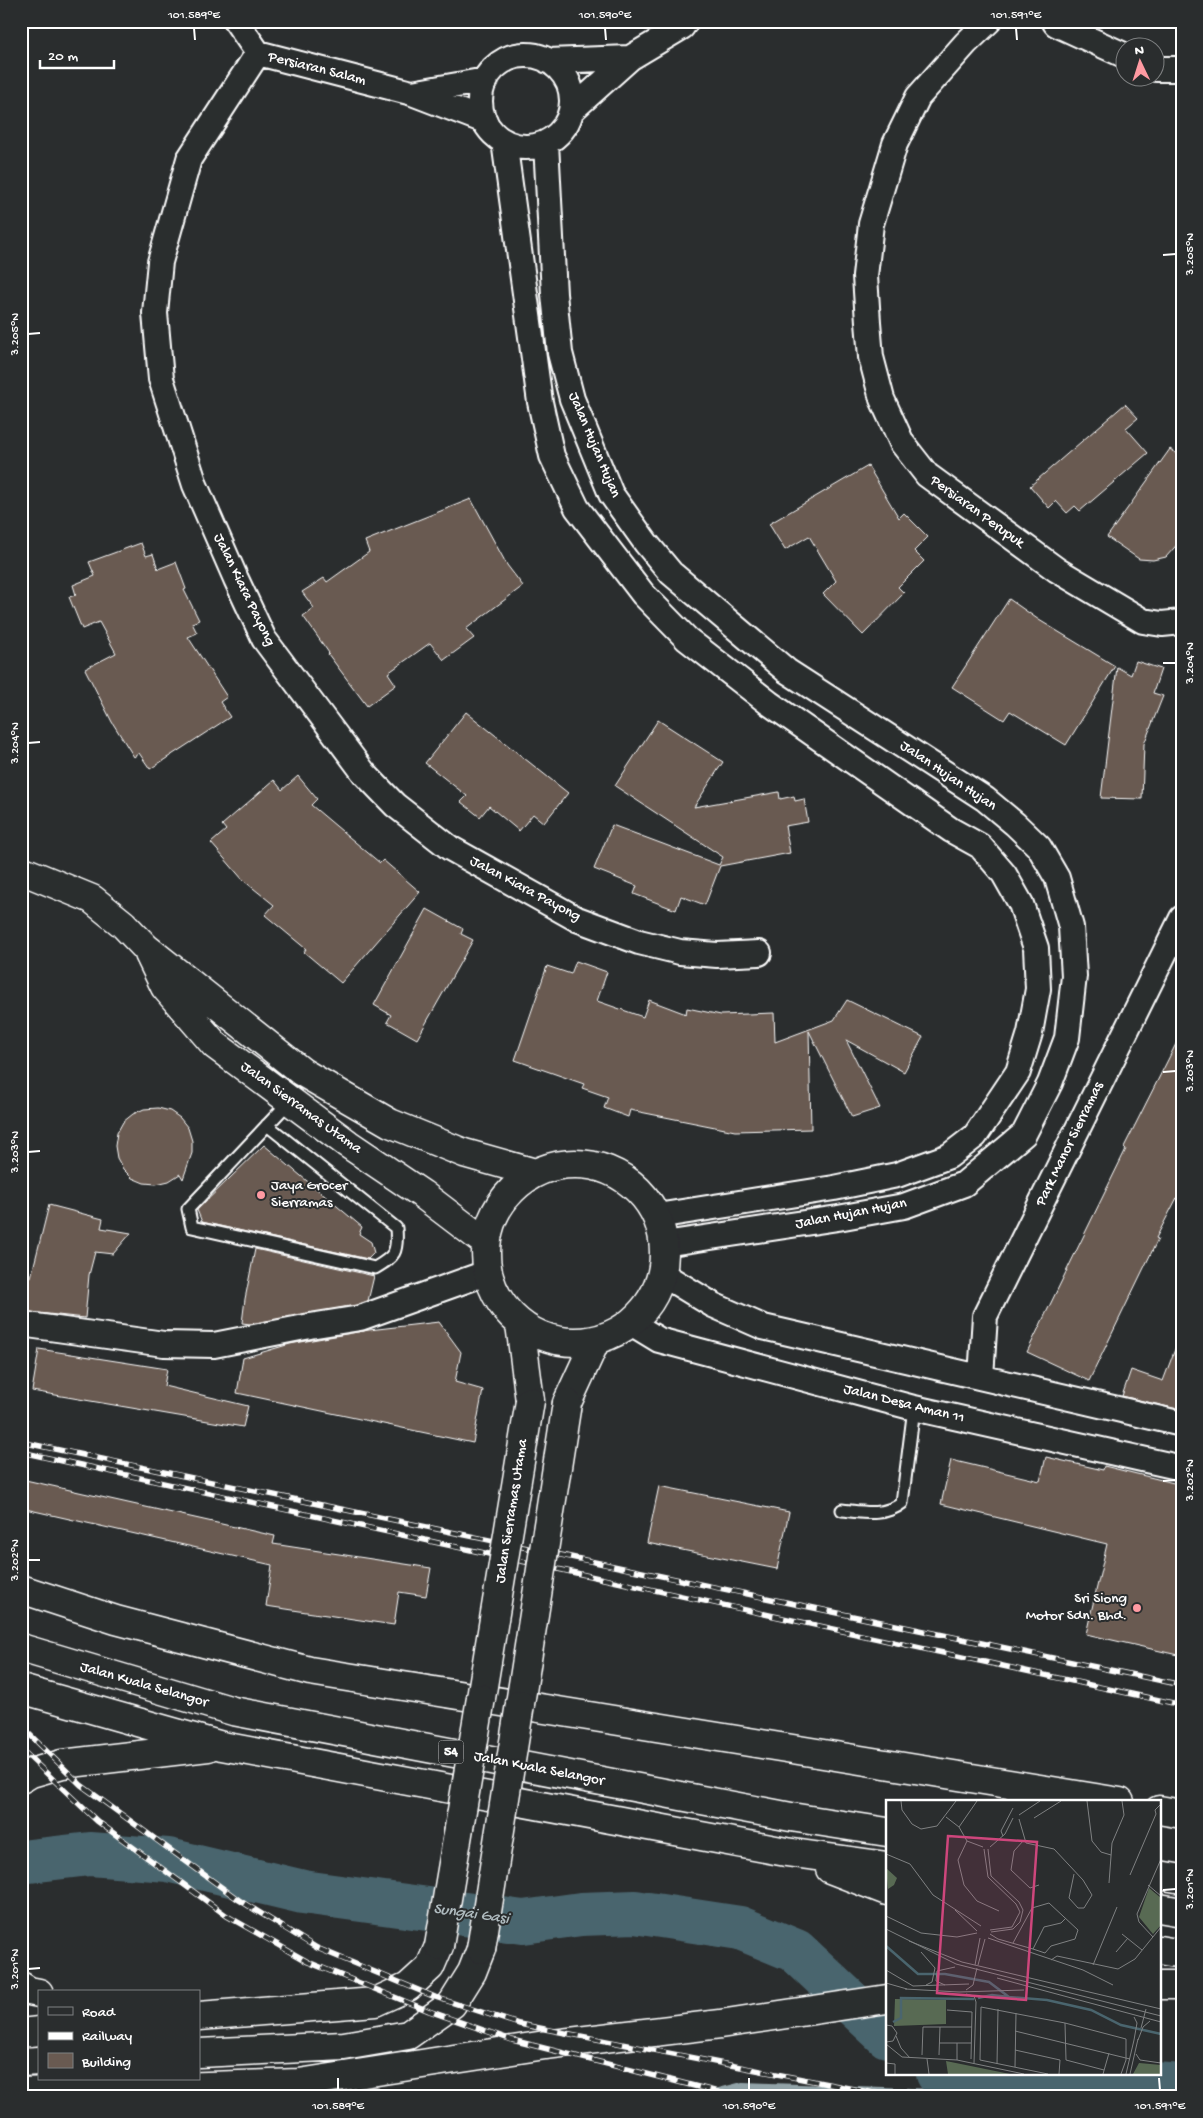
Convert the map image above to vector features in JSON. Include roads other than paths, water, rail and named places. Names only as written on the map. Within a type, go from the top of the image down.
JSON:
[{"type":"main road","name":"Jalan Sierramas Utama","points":[[21,870],[92,899],[123,924],[146,948],[302,1072],[390,1123],[464,1153],[535,1172]]},
{"type":"main road","name":"Jalan Sierramas Utama","points":[[146,948],[165,987],[215,1044],[348,1144],[422,1194],[485,1242]]},
{"type":"main road","points":[[562,1164],[591,1165],[618,1174],[640,1192],[656,1216],[664,1244],[662,1274],[651,1301],[631,1323],[614,1334],[596,1340],[569,1343],[543,1337],[520,1324],[499,1302],[486,1273],[485,1242],[493,1214],[510,1190],[535,1172],[562,1164]]},
{"type":"main road","name":"Jalan Sierramas Utama","points":[[244,2012],[375,2002],[408,1987],[430,1967],[439,1946],[530,1401],[520,1324]]},
{"type":"main road","points":[[200,2053],[344,2046],[408,2035],[452,2004],[472,1972],[481,1949],[567,1403],[596,1340]]},
{"type":"main road","points":[[21,1589],[116,1620],[310,1671],[1114,1800]]},
{"type":"main road","name":"Jalan Kuala Selangor","points":[[21,1648],[233,1711],[791,1816],[886,1832]]},
{"type":"main road","name":"54","points":[[21,1689],[222,1746],[786,1852],[886,1866]]},
{"type":"main road","points":[[21,1779],[31,1773],[62,1764],[222,1746]]},
{"type":"main road","points":[[1160,1810],[1182,1814]]},
{"type":"main road","points":[[786,1852],[886,1891]]},
{"type":"main road","points":[[1160,1875],[1182,1878]]},
{"type":"main road","points":[[1160,1908],[1182,1912]]},
{"type":"main road","points":[[1160,1950],[1182,1954]]},
{"type":"main road","points":[[1160,1985],[1182,1985]]},
{"type":"main road","points":[[21,1986],[29,1991],[38,1993]]},
{"type":"main road","points":[[21,2092],[299,2083],[545,2046],[720,2024],[886,1999]]},
{"type":"main road","points":[[200,2009],[244,2012]]},
{"type":"main road","points":[[200,2016],[244,2012]]},
{"type":"main road","points":[[21,2033],[38,2031]]},
{"type":"main road","points":[[21,2062],[38,2062]]},
{"type":"main road","points":[[112,2089],[149,2097]]},
{"type":"street","name":"Persiaran Salam","points":[[236,21],[258,53],[412,93],[485,121]]},
{"type":"street","points":[[572,110],[630,58],[682,27],[686,21]]},
{"type":"street","name":"Persiaran Perupuk","points":[[989,21],[966,43],[918,97],[895,144],[871,224],[865,276],[867,313],[871,357],[882,399],[902,443],[926,475],[1057,570],[1143,621],[1162,624],[1182,622]]},
{"type":"street","points":[[1054,21],[1056,24],[1116,51]]},
{"type":"street","name":"Jalan Kiara Payong","points":[[258,53],[189,159],[160,262],[155,313],[161,380],[195,485],[264,639],[364,773],[395,805],[450,848],[577,919],[639,942],[680,952],[717,955],[758,952]]},
{"type":"street","points":[[548,60],[560,69],[568,81],[572,95],[572,110],[567,123],[558,135],[546,143],[531,147],[517,146],[504,141],[493,133],[485,121],[481,108],[481,94],[486,80],[494,69],[506,60],[520,56],[534,56],[548,60],[630,58]]},
{"type":"street","points":[[1166,69],[1182,69]]},
{"type":"street","name":"Persiaran Salam","points":[[412,93],[486,80]]},
{"type":"street","name":"Jalan Hujan Hujan","points":[[504,141],[540,402],[552,456],[577,508],[643,594],[687,639],[770,703],[951,830],[980,846],[1004,874],[1021,904],[1036,948],[1038,989],[1030,1033],[1018,1072],[975,1136],[949,1156],[888,1177],[834,1188],[656,1216]]},
{"type":"street","name":"Jalan Hujan Hujan","points":[[546,143],[554,294],[560,353],[572,399],[611,494],[646,543],[671,573],[786,671],[985,798],[1016,824],[1039,847],[1057,878],[1071,927],[1074,976],[1067,1038],[1050,1083],[1024,1134],[964,1184],[904,1206],[838,1218],[664,1244]]},
{"type":"street","name":"Park Manor Sierramas","points":[[980,1377],[985,1316],[1182,918]]},
{"type":"street","points":[[21,1324],[164,1344],[214,1345],[360,1318],[486,1273]]},
{"type":"street","points":[[662,1274],[713,1305],[763,1327],[1182,1424]]},
{"type":"street","name":"Jalan Desa Aman 11","points":[[631,1323],[659,1340],[914,1408],[1182,1468]]},
{"type":"lane","points":[[267,1125],[396,1228],[398,1246],[390,1259],[375,1268],[192,1227],[188,1209],[267,1125],[291,1100]]},
{"type":"lane","points":[[842,1510],[881,1513],[893,1510],[902,1503],[914,1408]]},
{"type":"waterway","name":"Sungai Gasi","points":[[21,1862],[90,1854],[168,1860],[303,1892],[523,1922],[581,1914],[635,1912],[740,1928],[796,1951],[886,2035]]},
{"type":"waterway","name":"Sungai Gasi","points":[[941,2076],[968,2094],[1059,2092],[1141,2083],[1182,2086]]},
{"type":"waterway","points":[[700,2097],[743,2086],[968,2094]]},
{"type":"railway","points":[[21,1442],[1182,1685]]},
{"type":"railway","points":[[21,1452],[1182,1705]]},
{"type":"railway","points":[[21,1726],[81,1785],[239,1900],[317,1948],[435,1997],[519,2024],[895,2097]]},
{"type":"railway","points":[[21,1749],[97,1821],[227,1916],[308,1962],[429,2011],[512,2040],[738,2097]]},
{"type":"place","name":"Jaya Grocer Sierramas","points":[[261,1195]]},
{"type":"place","name":"Sri Siong Motor Sdn. Bhd.","points":[[1137,1608]]}]
